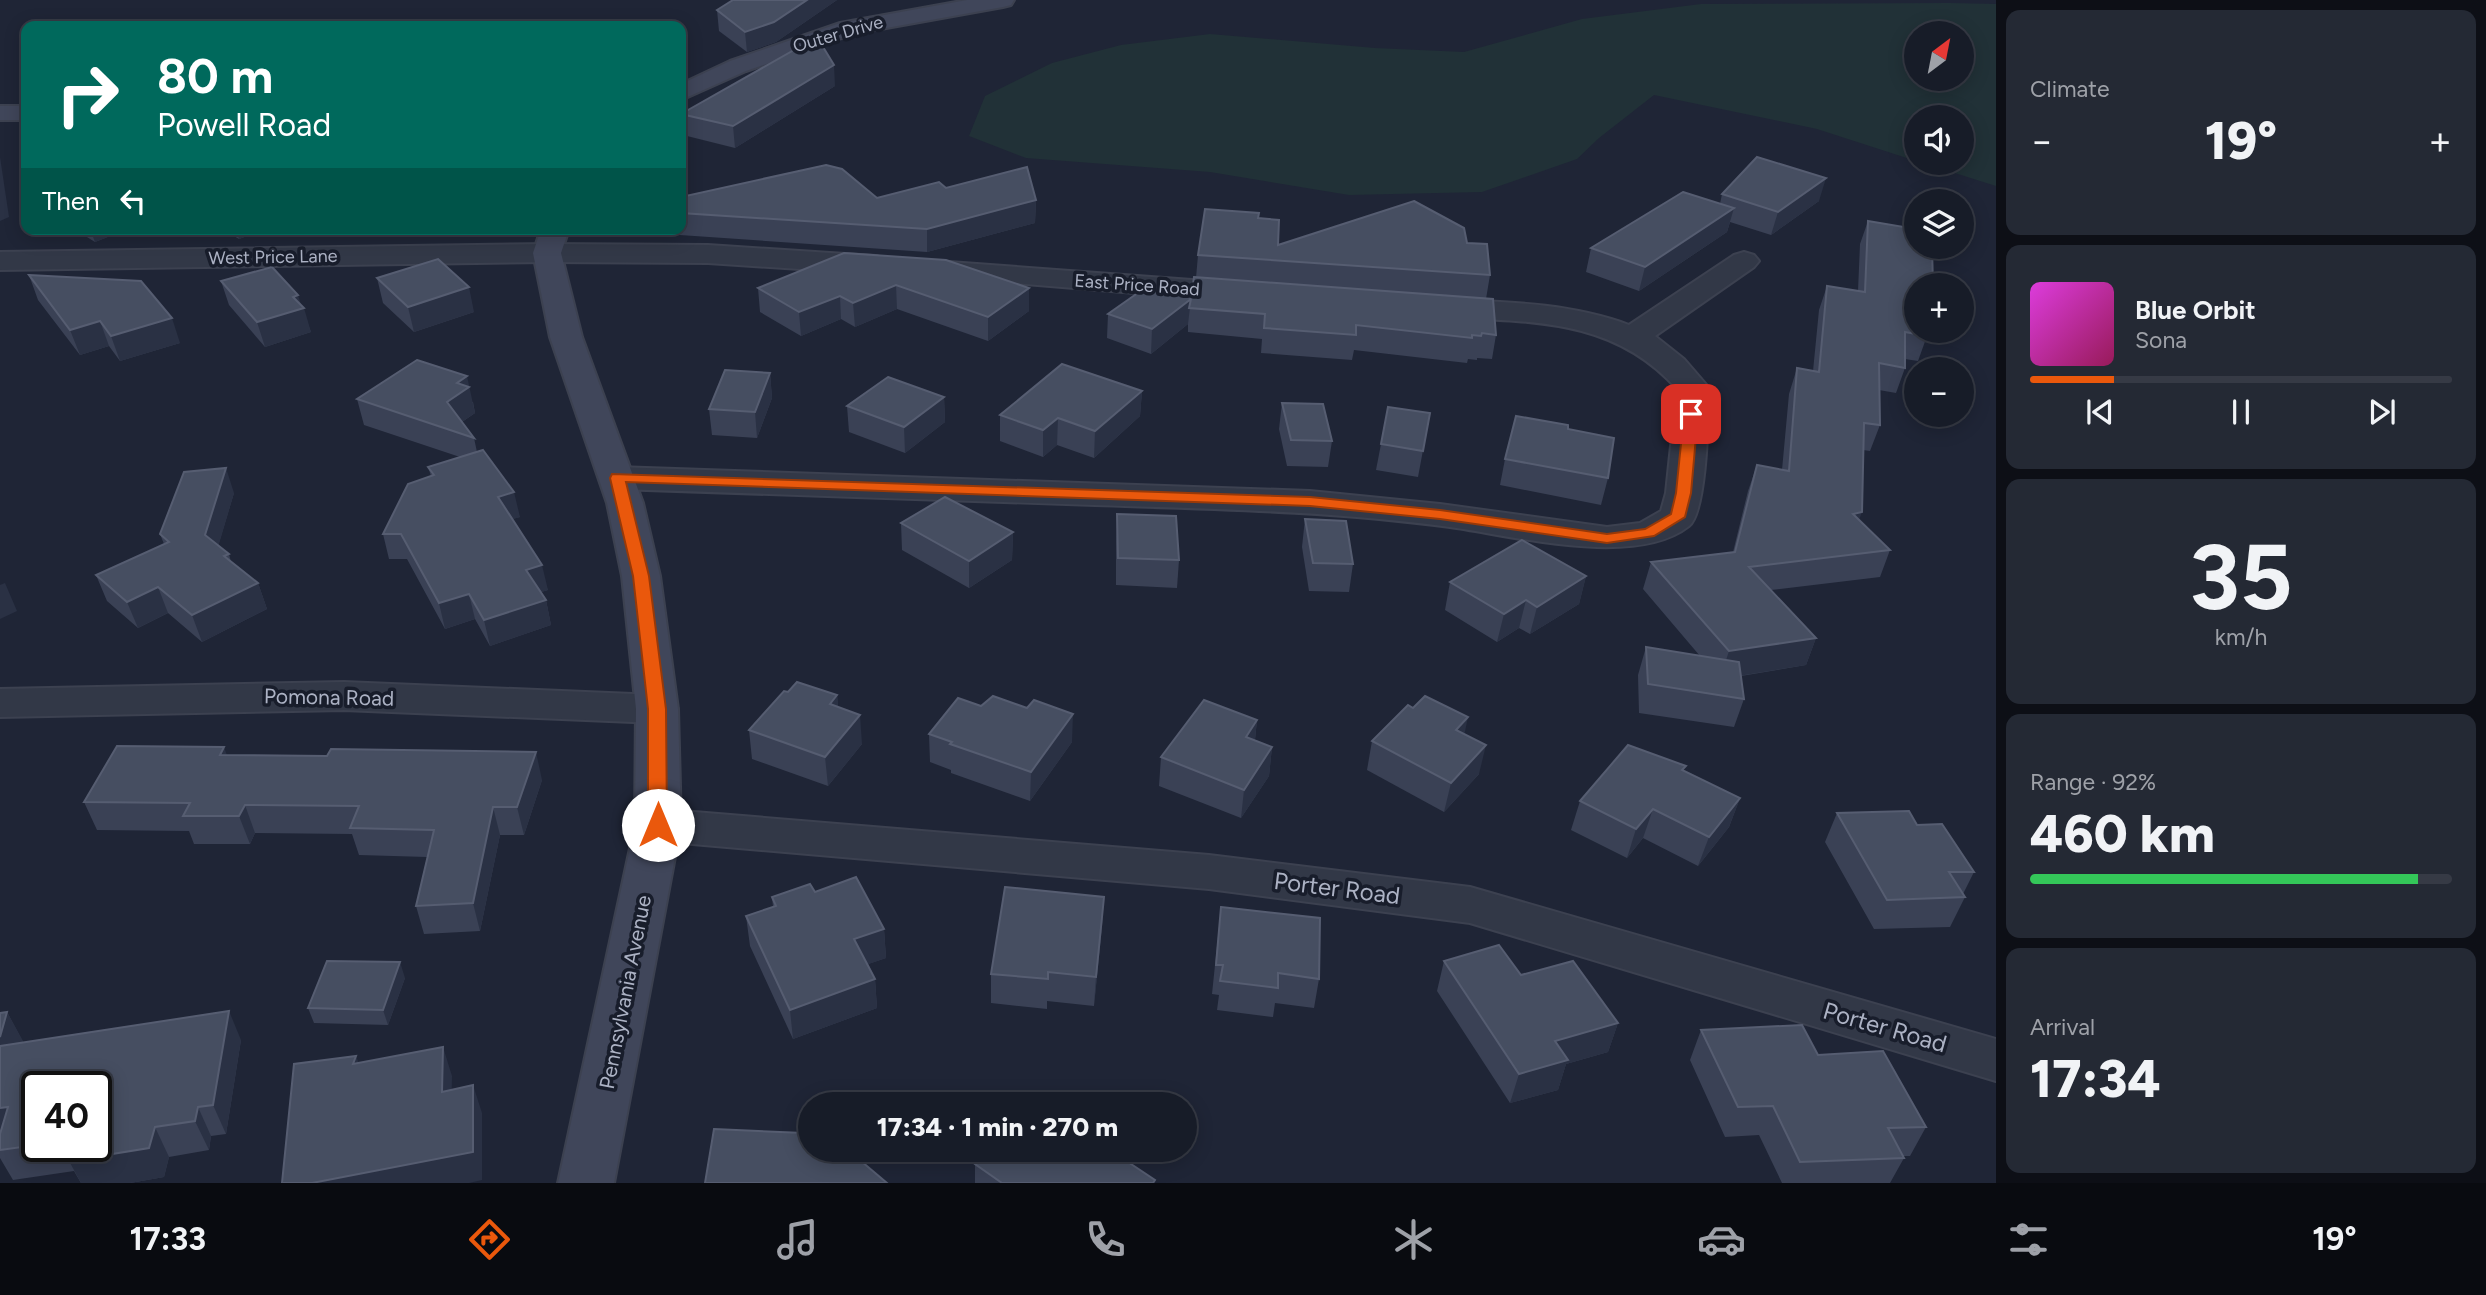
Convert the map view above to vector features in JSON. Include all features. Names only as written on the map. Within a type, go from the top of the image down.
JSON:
[{"type":"street","name":"Outer Drive","points":[[686,91],[738,65],[848,28],[1003,0]]},
{"type":"street","points":[[0,113],[21,113]]},
{"type":"street","name":"West Price Lane","points":[[0,261],[551,241]]},
{"type":"street","name":"East Price Road","points":[[551,241],[1278,295]]},
{"type":"street","name":"Pennsylvania Avenue","points":[[551,241],[566,337],[617,478],[641,576],[657,709],[658,825],[586,1183]]},
{"type":"street","points":[[1633,337],[1744,261]]},
{"type":"street","points":[[617,478],[1310,502],[1440,514],[1607,538],[1649,533],[1678,517],[1684,493],[1693,388],[1667,359],[1633,337],[1587,323],[1535,315],[1410,305]]},
{"type":"street","name":"Pomona Road","points":[[0,703],[330,696],[657,709]]},
{"type":"street","name":"Porter Road","points":[[658,825],[1156,867],[1470,905],[1996,1060]]},
{"type":"shaded area","points":[[1701,4],[1996,4],[1996,186],[1961,175],[1974,175],[1974,105],[1904,105],[1904,157],[1817,129],[1654,95],[1577,159],[1482,192],[1349,195],[1210,172],[1026,158],[969,136],[985,96],[1052,63],[1121,45],[1210,34],[1375,48],[1464,52],[1582,19]]},
{"type":"building","points":[[733,0],[807,0],[774,22],[745,32],[717,10]]},
{"type":"building","points":[[817,37],[834,65],[733,126],[686,115],[686,111]]},
{"type":"building","points":[[1757,157],[1826,178],[1778,212],[1722,194]]},
{"type":"building","points":[[826,165],[842,169],[877,198],[939,182],[946,188],[1027,167],[1036,200],[927,229],[686,213],[686,196]]},
{"type":"building","points":[[1683,192],[1734,208],[1645,267],[1591,248]]},
{"type":"building","points":[[1414,201],[1464,228],[1467,243],[1487,244],[1490,275],[1198,255],[1205,209],[1259,213],[1258,218],[1279,220],[1278,245]]},
{"type":"building","points":[[1868,221],[1904,227],[1904,259],[1932,259],[1933,273],[1904,273],[1904,368],[1879,363],[1880,425],[1864,423],[1862,512],[1853,514],[1890,550],[1749,567],[1816,638],[1729,651],[1651,562],[1735,552],[1757,465],[1789,471],[1797,368],[1819,372],[1827,286],[1865,292]]},
{"type":"building","points":[[844,253],[946,260],[1029,288],[988,317],[896,285],[853,303],[840,296],[799,312],[758,288]]},
{"type":"building","points":[[438,259],[469,287],[408,307],[377,278]]},
{"type":"building","points":[[272,267],[298,295],[293,297],[304,308],[257,322],[221,281]]},
{"type":"building","points":[[29,275],[141,281],[172,318],[111,336],[100,321],[70,330]]},
{"type":"building","points":[[1194,277],[1493,299],[1496,335],[1482,333],[1481,336],[1472,335],[1472,338],[1356,325],[1356,335],[1264,328],[1265,314],[1189,308],[1191,299],[1152,329],[1108,314],[1149,285],[1191,298]]},
{"type":"building","points":[[417,360],[467,376],[457,383],[469,387],[447,402],[474,438],[357,399]]},
{"type":"building","points":[[1062,364],[1142,391],[1095,431],[1058,418],[1043,430],[1000,415]]},
{"type":"building","points":[[725,370],[770,373],[755,412],[709,409]]},
{"type":"building","points":[[888,377],[944,397],[904,427],[847,406]]},
{"type":"building","points":[[1282,403],[1323,404],[1332,441],[1291,440]]},
{"type":"building","points":[[1388,407],[1430,413],[1423,451],[1381,444]]},
{"type":"building","points":[[1516,416],[1568,425],[1568,429],[1614,438],[1608,478],[1505,459]]},
{"type":"building","points":[[483,450],[514,492],[498,497],[542,565],[526,570],[546,600],[484,620],[469,594],[439,603],[401,534],[383,534],[408,484],[434,475],[428,467]]},
{"type":"building","points":[[226,468],[205,535],[229,554],[224,556],[258,583],[192,615],[158,587],[127,602],[96,575],[169,542],[160,534],[184,472]]},
{"type":"building","points":[[945,497],[1013,532],[969,561],[901,523]]},
{"type":"building","points":[[1117,514],[1176,516],[1179,560],[1118,558]]},
{"type":"building","points":[[1305,519],[1346,521],[1353,564],[1313,563]]},
{"type":"building","points":[[1522,540],[1586,576],[1537,607],[1526,600],[1504,614],[1450,582]]},
{"type":"building","points":[[1646,647],[1739,662],[1744,699],[1648,684]]},
{"type":"building","points":[[797,682],[837,695],[830,704],[860,715],[825,757],[749,730],[784,691],[788,692]]},
{"type":"building","points":[[993,696],[1027,708],[1034,700],[1073,714],[1031,772],[929,734],[958,698],[981,706]]},
{"type":"building","points":[[1425,696],[1468,717],[1456,730],[1486,745],[1451,783],[1372,741],[1408,705],[1413,708]]},
{"type":"building","points":[[1204,700],[1257,720],[1246,737],[1272,747],[1244,790],[1161,757]]},
{"type":"building","points":[[1628,745],[1686,766],[1682,770],[1740,798],[1709,837],[1653,809],[1636,829],[1580,801]]},
{"type":"building","points":[[117,746],[224,747],[220,755],[327,756],[331,749],[536,752],[517,807],[493,807],[473,903],[416,906],[434,830],[350,828],[359,806],[245,805],[239,816],[183,816],[190,803],[84,802]]},
{"type":"building","points":[[1909,811],[1917,825],[1942,824],[1974,872],[1949,872],[1965,897],[1887,900],[1837,813]]},
{"type":"building","points":[[856,877],[884,929],[854,939],[875,979],[790,1010],[746,916],[776,906],[772,897],[810,884],[815,892]]},
{"type":"building","points":[[1005,887],[1104,897],[1096,977],[1048,972],[1048,979],[991,974]]},
{"type":"building","points":[[1221,907],[1320,918],[1319,979],[1278,973],[1278,988],[1220,981],[1223,965],[1216,965]]},
{"type":"building","points":[[1499,945],[1521,975],[1573,961],[1618,1023],[1555,1041],[1568,1060],[1519,1074],[1444,961]]},
{"type":"building","points":[[327,961],[400,962],[383,1010],[308,1008]]},
{"type":"building","points":[[229,1011],[213,1105],[198,1107],[195,1121],[155,1127],[149,1148],[112,1154],[112,1071],[21,1071],[21,1147],[0,1150],[0,1134],[8,1107],[0,1108],[0,1046]]},
{"type":"building","points":[[7,1012],[0,1037],[0,1013]]},
{"type":"building","points":[[1802,1025],[1818,1055],[1883,1051],[1926,1127],[1888,1128],[1904,1158],[1800,1162],[1773,1106],[1738,1107],[1701,1030]]},
{"type":"building","points":[[443,1047],[442,1092],[473,1085],[473,1152],[312,1183],[282,1183],[294,1064],[356,1056],[353,1064]]},
{"type":"building","points":[[714,1129],[798,1133],[798,1162],[862,1162],[887,1183],[705,1183]]},
{"type":"building","points":[[1128,1162],[1155,1180],[1153,1183],[1002,1183],[975,1164]]},
{"type":"route","points":[[658,825],[657,709],[641,576],[617,478],[1310,502],[1440,514],[1607,538],[1649,533],[1678,517],[1684,493],[1691,414]]}]
